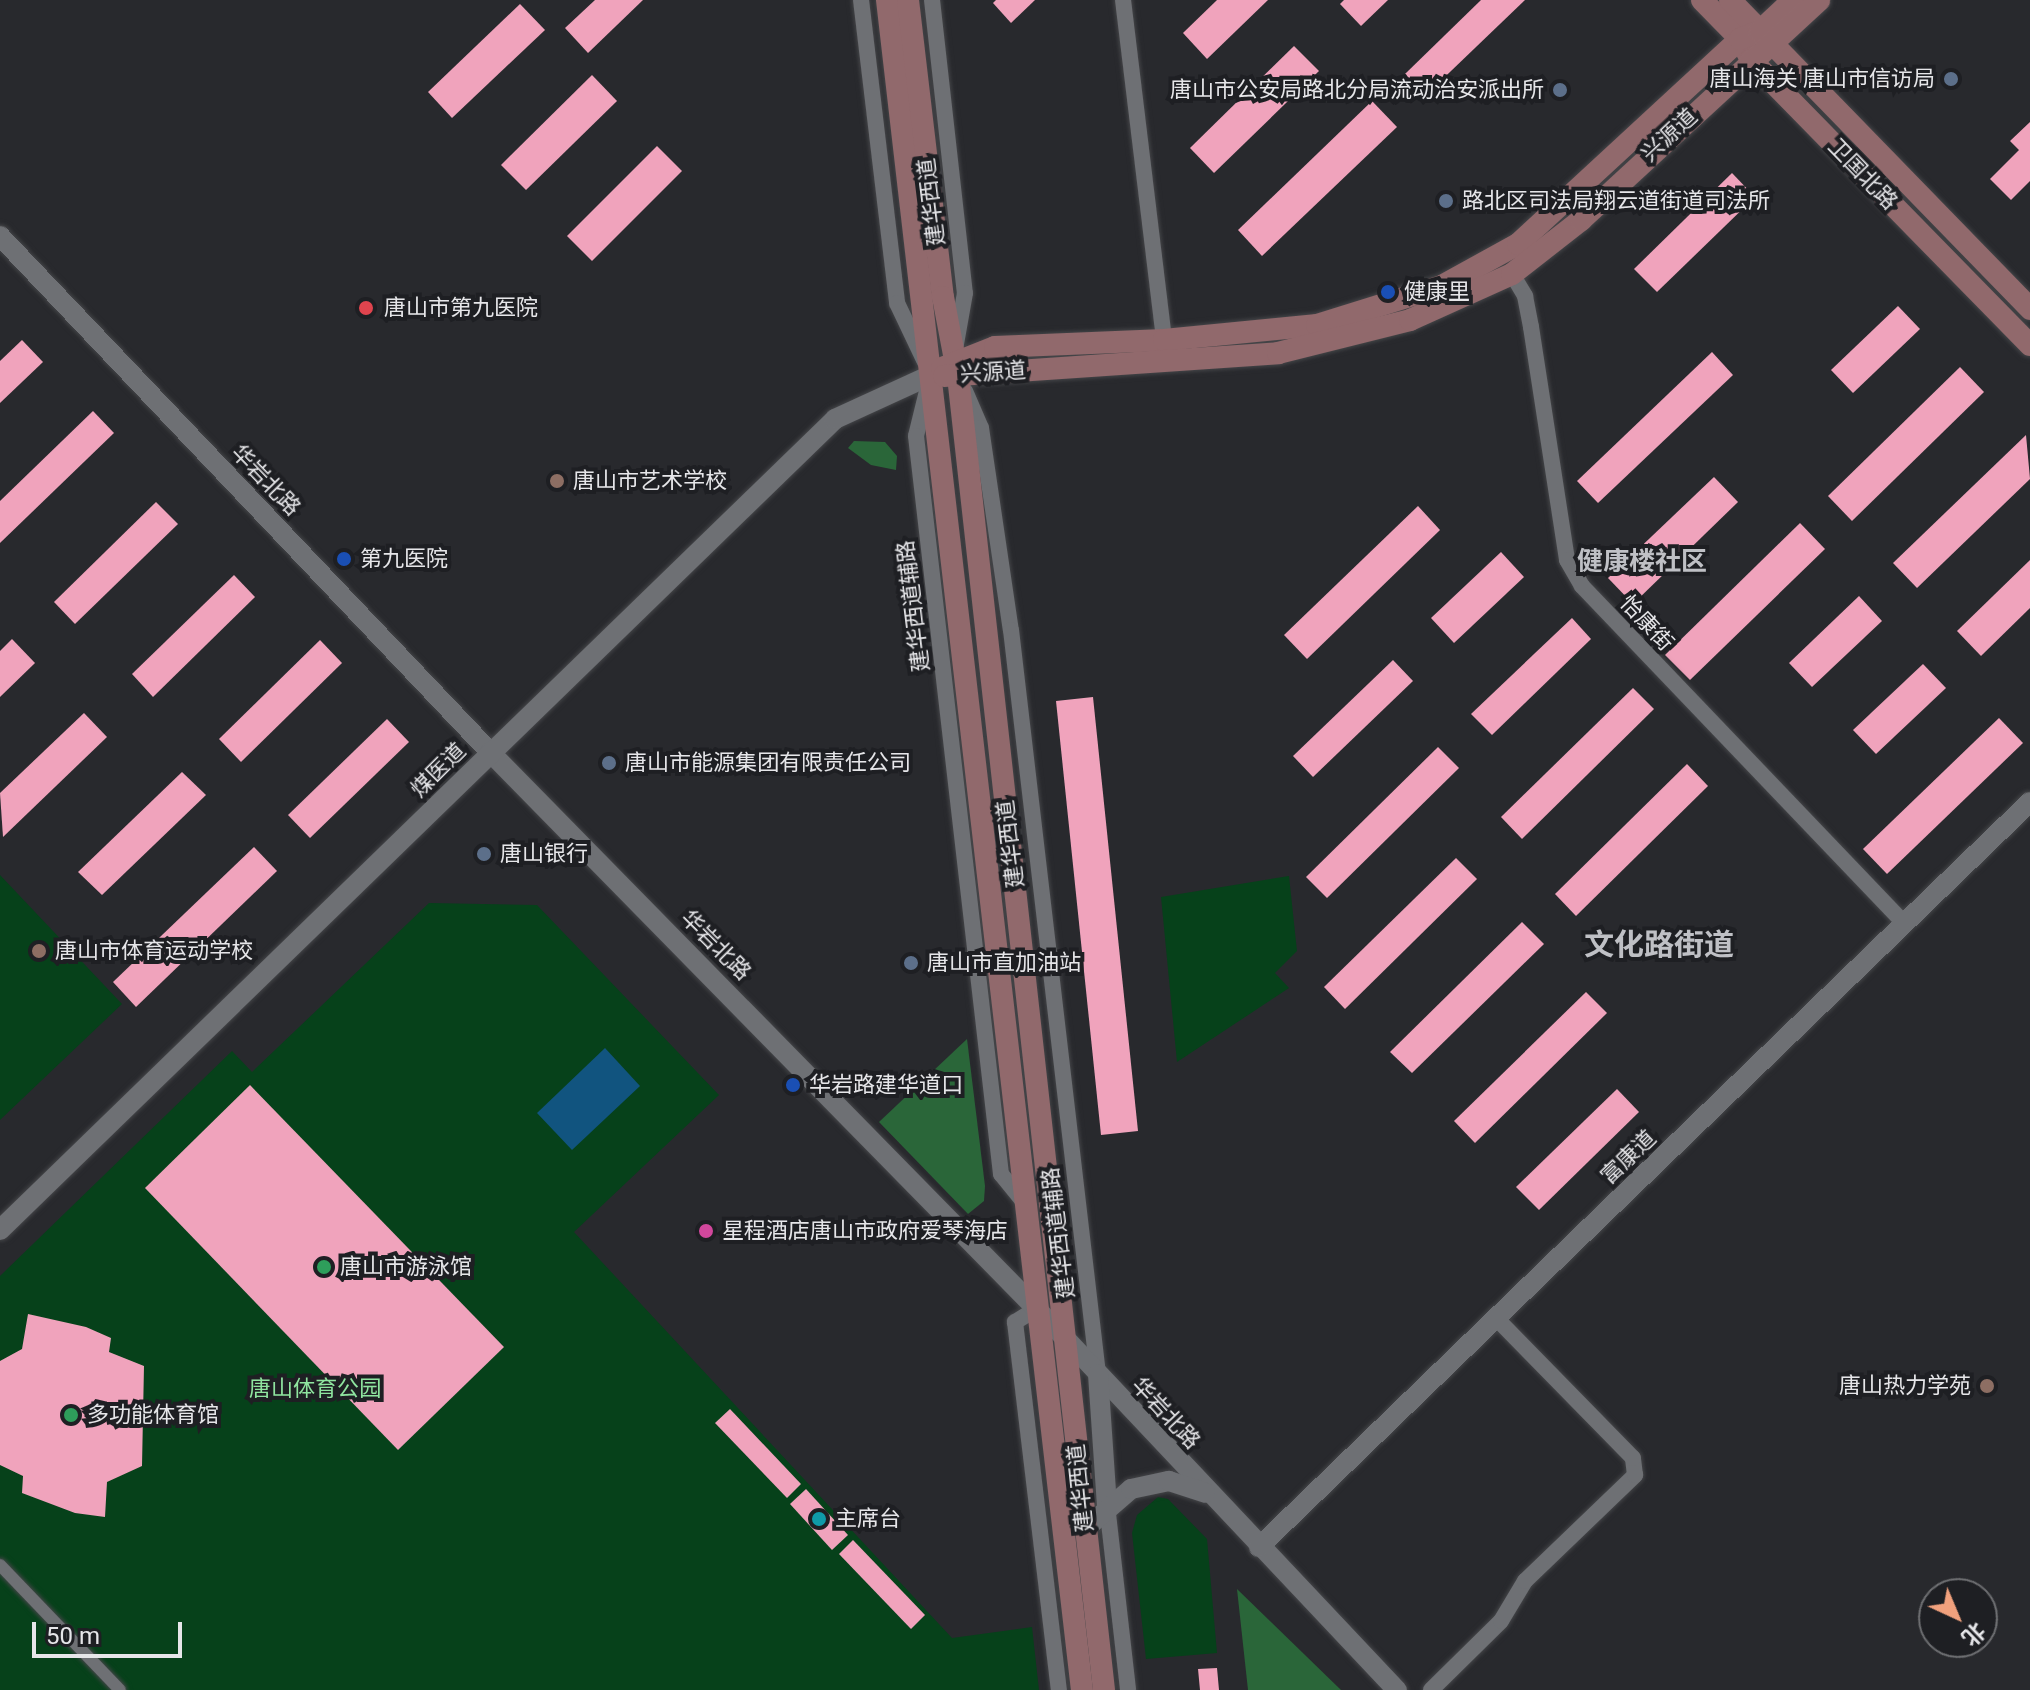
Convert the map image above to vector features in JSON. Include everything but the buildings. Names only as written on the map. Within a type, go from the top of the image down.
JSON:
[{"type":"main road","name":"建华西道","points":[[887,0],[1027,1206],[1037,1264],[1036,1309],[1082,1690]]},
{"type":"main road","name":"建华西道","points":[[908,0],[955,369],[1104,1690]]},
{"type":"main road","name":"卫国北路","points":[[1702,0],[1757,39],[2030,309]]},
{"type":"main road","name":"卫国北路","points":[[1730,0],[1757,39]]},
{"type":"main road","name":"兴源道","points":[[955,369],[995,347],[1164,340],[1317,325],[1406,300],[1477,270],[1518,244],[1568,202],[1757,39],[1793,0]]},
{"type":"main road","name":"兴源道","points":[[1757,39],[1819,0]]},
{"type":"main road","name":"卫国北路","points":[[1757,39],[1751,60],[2030,345]]},
{"type":"main road","name":"兴源道","points":[[931,375],[955,369],[1278,353],[1410,320],[1512,274],[1581,220],[1751,60]]},
{"type":"street","points":[[861,0],[897,303],[931,375]]},
{"type":"street","points":[[932,0],[965,293],[955,369]]},
{"type":"street","points":[[1123,0],[1164,340]]},
{"type":"street","name":"华岩北路","points":[[0,236],[490,752],[1065,1338],[1208,1494],[1397,1690]]},
{"type":"street","name":"怡康街","points":[[1512,274],[1525,296],[1531,327],[1567,560],[1582,586],[1904,923]]},
{"type":"street","name":"建华西道辅路","points":[[955,369],[981,428],[1011,630],[1098,1374]]},
{"type":"street","name":"煤医道","points":[[0,1230],[835,419],[931,375]]},
{"type":"street","name":"富康道","points":[[1259,1547],[2030,802]]},
{"type":"street","name":"建华西道辅路","points":[[1036,1309],[1015,1322],[1059,1690]]},
{"type":"street","points":[[1431,1690],[1501,1621],[1525,1581],[1635,1475],[1633,1458],[1496,1318]]},
{"type":"street","points":[[1098,1374],[1107,1505],[1128,1690]]},
{"type":"street","points":[[1085,1529],[1107,1505],[1131,1489],[1169,1481],[1208,1494]]},
{"type":"street","points":[[0,1565],[120,1690]]},
{"type":"green space","points":[[854,441],[885,442],[897,456],[896,470],[871,465],[848,448]]},
{"type":"green space","name":"唐山市体育运动学校","points":[[0,875],[122,1004],[0,1120]]},
{"type":"green space","points":[[1289,876],[1297,951],[1275,973],[1289,988],[1177,1062],[1161,897]]},
{"type":"green space","name":"唐山体育公园","points":[[429,903],[537,905],[719,1095],[574,1232],[952,1638],[1032,1627],[1039,1690],[0,1690],[0,1276],[232,1051],[252,1072]]},
{"type":"green space","points":[[967,1039],[985,1186],[984,1201],[968,1214],[879,1122]]},
{"type":"green space","points":[[1158,1497],[1168,1499],[1207,1539],[1217,1653],[1146,1659],[1132,1533],[1137,1515]]},
{"type":"green space","points":[[1237,1589],[1341,1690],[1248,1690]]},
{"type":"water","points":[[605,1048],[640,1086],[572,1150],[537,1113]]},
{"type":"place","name":"唐山海关 唐山市信访局","points":[[1951,79]]},
{"type":"place","name":"唐山市公安局路北分局流动治安派出所","points":[[1560,90]]},
{"type":"place","name":"路北区司法局翔云道街道司法所","points":[[1446,201]]},
{"type":"place","name":"健康里","points":[[1388,292]]},
{"type":"place","name":"唐山市第九医院","points":[[366,308]]},
{"type":"place","name":"唐山市艺术学校","points":[[557,481]]},
{"type":"place","name":"第九医院","points":[[344,559]]},
{"type":"place","name":"唐山市能源集团有限责任公司","points":[[609,763]]},
{"type":"place","name":"唐山银行","points":[[484,854]]},
{"type":"place","name":"唐山市体育运动学校","points":[[39,951]]},
{"type":"place","name":"唐山市直加油站","points":[[911,963]]},
{"type":"place","name":"华岩路建华道口","points":[[793,1085]]},
{"type":"place","name":"星程酒店唐山市政府爱琴海店","points":[[706,1231]]},
{"type":"place","name":"唐山市游泳馆","points":[[324,1267]]},
{"type":"place","name":"唐山热力学苑","points":[[1987,1386]]},
{"type":"place","name":"多功能体育馆","points":[[71,1415]]},
{"type":"place","name":"主席台","points":[[819,1519]]},
{"type":"district","name":"健康楼社区","points":[[1642,562]]},
{"type":"district","name":"文化路街道","points":[[1659,945]]}]
